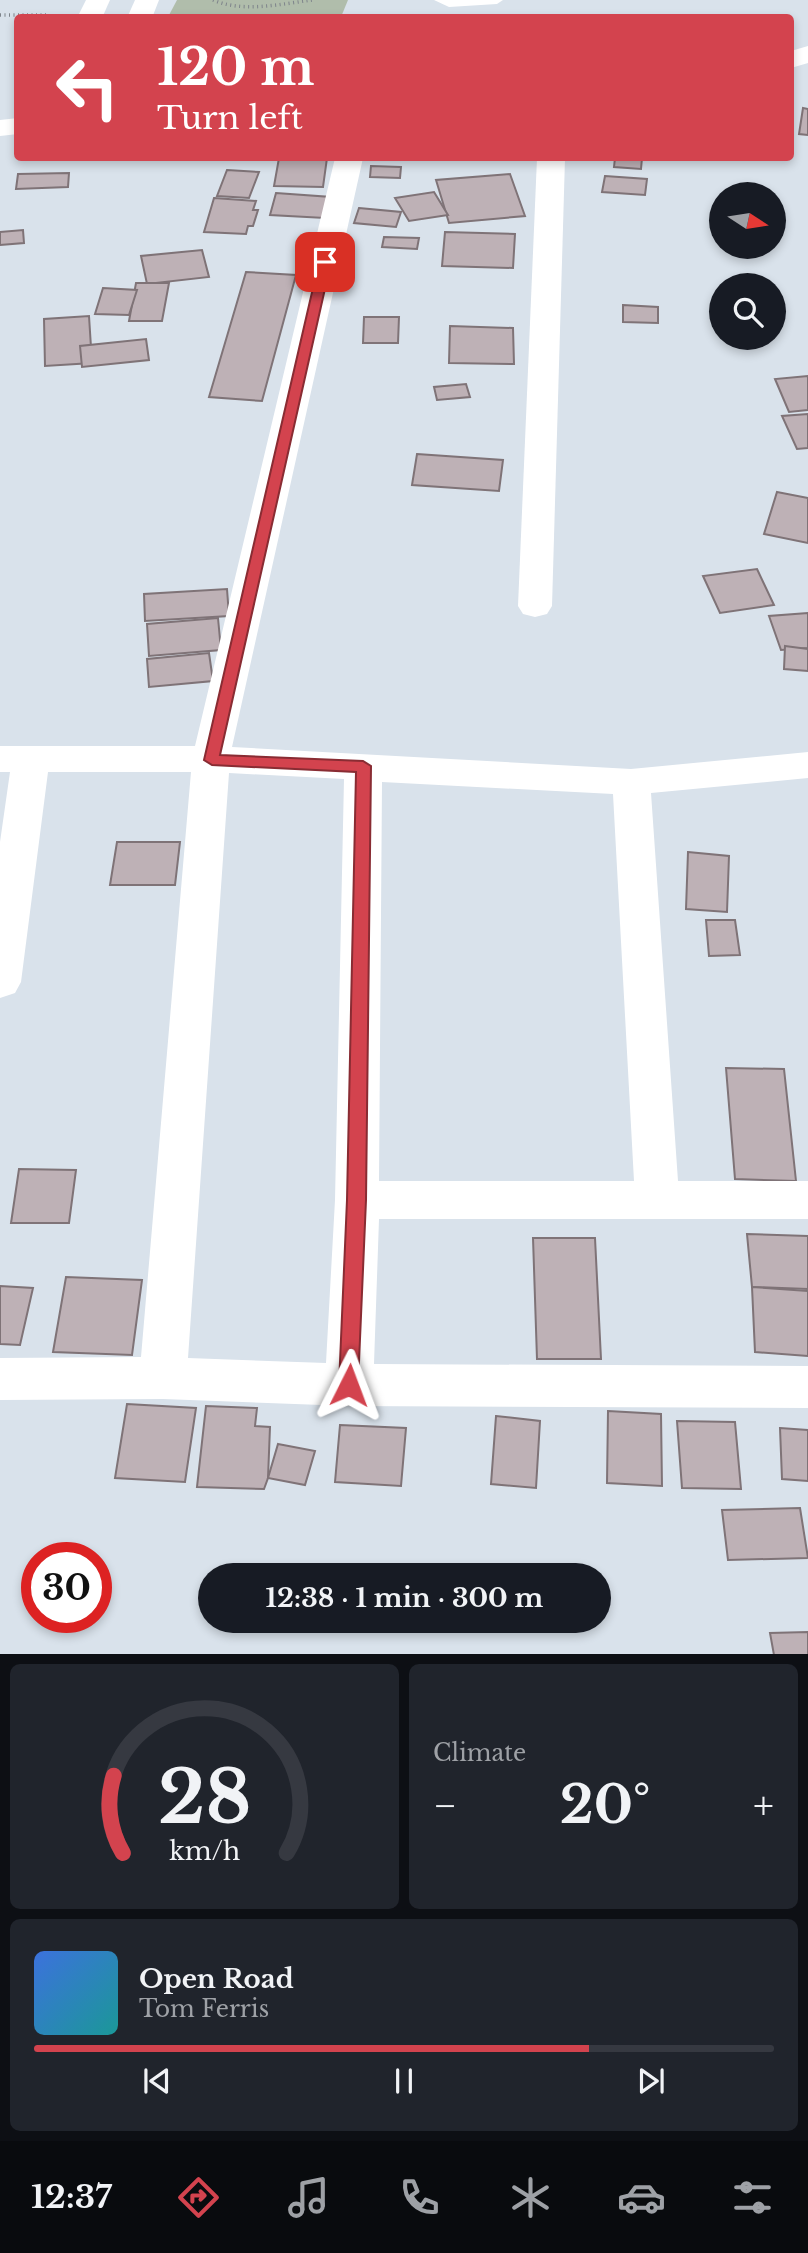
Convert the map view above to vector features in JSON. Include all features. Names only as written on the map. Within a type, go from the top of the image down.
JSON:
[{"type":"street","points":[[163,1378],[212,760],[348,161]]},
{"type":"street","points":[[535,606],[551,161]]},
{"type":"street","points":[[0,982],[16,759],[212,760],[631,782],[808,765]]},
{"type":"street","points":[[349,1385],[356,1200],[363,766]]},
{"type":"street","points":[[631,782],[657,1199]]},
{"type":"street","points":[[356,1200],[808,1200]]},
{"type":"street","points":[[0,1379],[163,1378],[349,1385],[808,1387]]},
{"type":"lane","points":[[440,0],[449,4],[497,0]]},
{"type":"path","points":[[213,0],[222,4],[262,7],[312,0]]},
{"type":"green space","points":[[177,0],[348,0],[342,14],[170,14]]},
{"type":"building","points":[[803,108],[808,109],[808,135],[799,134]]},
{"type":"building","points":[[278,161],[327,161],[323,187],[274,186]]},
{"type":"building","points":[[615,161],[642,161],[641,169],[614,167]]},
{"type":"building","points":[[371,166],[401,167],[400,178],[370,177]]},
{"type":"building","points":[[227,170],[259,172],[249,198],[217,196]]},
{"type":"building","points":[[69,173],[68,187],[16,189],[18,174]]},
{"type":"building","points":[[510,174],[525,216],[449,223],[436,180]]},
{"type":"building","points":[[605,176],[647,179],[645,195],[602,192]]},
{"type":"building","points":[[434,192],[448,215],[409,221],[395,198]]},
{"type":"building","points":[[276,193],[331,197],[325,218],[270,215]]},
{"type":"building","points":[[214,198],[256,201],[253,210],[258,210],[253,226],[248,226],[246,234],[204,232]]},
{"type":"building","points":[[359,208],[401,212],[396,227],[354,223]]},
{"type":"building","points":[[23,230],[24,243],[0,245],[0,232]]},
{"type":"building","points":[[445,232],[515,234],[513,268],[442,266]]},
{"type":"building","points":[[384,237],[419,238],[417,249],[382,247]]},
{"type":"building","points":[[202,250],[209,277],[147,284],[141,256]]},
{"type":"building","points":[[246,272],[296,275],[262,401],[209,397]]},
{"type":"building","points":[[136,283],[169,283],[162,321],[129,321]]},
{"type":"building","points":[[103,288],[137,290],[129,315],[95,314]]},
{"type":"building","points":[[623,305],[658,307],[658,323],[623,322]]},
{"type":"building","points":[[89,316],[92,363],[45,366],[44,319]]},
{"type":"building","points":[[364,317],[399,317],[398,343],[363,343]]},
{"type":"building","points":[[450,326],[513,328],[514,364],[449,363]]},
{"type":"building","points":[[146,339],[149,360],[82,367],[80,346]]},
{"type":"building","points":[[808,376],[808,410],[789,412],[775,379]]},
{"type":"building","points":[[466,384],[470,397],[437,400],[434,387]]},
{"type":"building","points":[[808,414],[808,448],[797,449],[782,416]]},
{"type":"building","points":[[417,454],[503,460],[499,491],[412,485]]},
{"type":"building","points":[[777,492],[808,498],[808,543],[764,534]]},
{"type":"building","points":[[757,569],[774,605],[720,613],[703,576]]},
{"type":"building","points":[[227,589],[229,616],[145,621],[144,594]]},
{"type":"building","points":[[808,613],[808,648],[781,650],[769,616]]},
{"type":"building","points":[[218,618],[221,650],[149,656],[147,624]]},
{"type":"building","points":[[785,646],[808,649],[808,671],[784,669]]},
{"type":"building","points":[[209,653],[213,681],[149,687],[147,659]]},
{"type":"building","points":[[117,842],[180,842],[175,885],[110,885]]},
{"type":"building","points":[[688,852],[729,856],[727,912],[686,909]]},
{"type":"building","points":[[706,920],[735,920],[740,955],[709,956]]},
{"type":"building","points":[[726,1068],[784,1069],[796,1181],[735,1179]]},
{"type":"building","points":[[19,1169],[76,1170],[69,1223],[11,1223]]},
{"type":"building","points":[[747,1234],[808,1236],[808,1289],[752,1287]]},
{"type":"building","points":[[533,1238],[595,1238],[601,1359],[537,1359]]},
{"type":"building","points":[[66,1277],[142,1280],[132,1355],[53,1352]]},
{"type":"building","points":[[0,1286],[33,1288],[20,1345],[0,1344]]},
{"type":"building","points":[[752,1287],[808,1291],[808,1356],[755,1352]]},
{"type":"building","points":[[127,1404],[196,1408],[185,1482],[115,1478]]},
{"type":"building","points":[[206,1406],[257,1408],[255,1426],[270,1427],[268,1478],[264,1489],[197,1487]]},
{"type":"building","points":[[608,1411],[661,1414],[662,1486],[607,1483]]},
{"type":"building","points":[[496,1416],[540,1421],[536,1488],[491,1484]]},
{"type":"building","points":[[677,1421],[735,1422],[741,1489],[682,1488]]},
{"type":"building","points":[[340,1425],[406,1428],[401,1486],[335,1482]]},
{"type":"building","points":[[780,1428],[808,1430],[808,1481],[782,1479]]},
{"type":"building","points":[[278,1444],[315,1451],[305,1485],[268,1478]]},
{"type":"building","points":[[800,1508],[808,1558],[728,1560],[722,1510]]},
{"type":"building","points":[[808,1632],[808,1654],[774,1654],[770,1633]]},
{"type":"route","points":[[325,262],[212,760],[363,766],[356,1200],[349,1385]]}]
